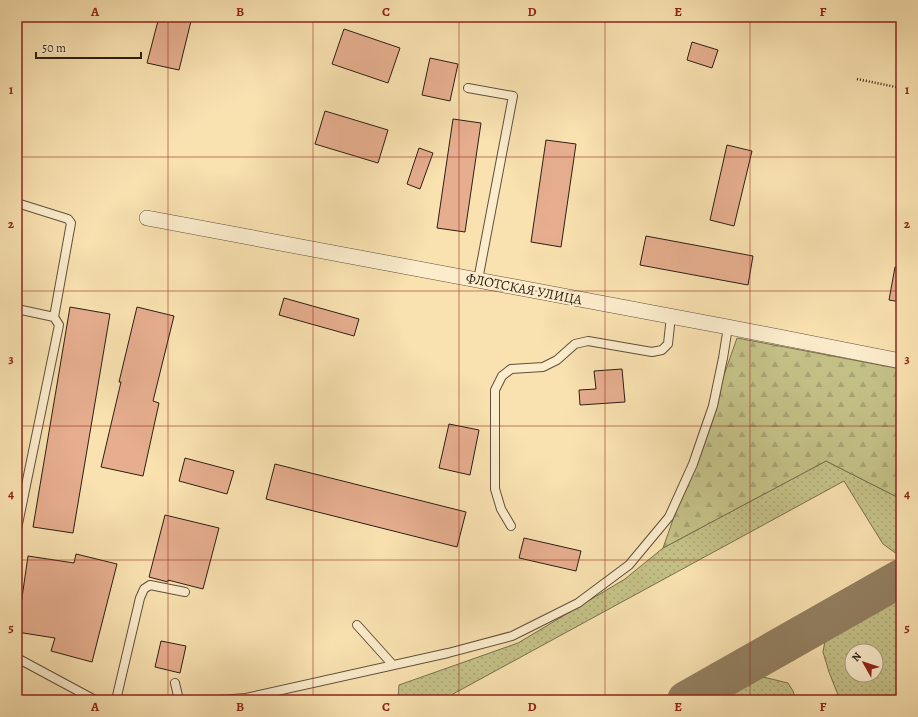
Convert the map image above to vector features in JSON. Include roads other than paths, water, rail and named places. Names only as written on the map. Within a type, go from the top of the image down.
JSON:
[{"type":"street","name":"ФЛОТСКАЯ УЛИЦА","points":[[147,218],[671,316],[901,361]]},
{"type":"lane","points":[[468,88],[513,96],[478,280]]},
{"type":"lane","points":[[17,203],[70,220],[54,317]]},
{"type":"lane","points":[[17,309],[54,317],[59,324],[17,529]]},
{"type":"lane","points":[[511,526],[501,509],[495,489],[495,390],[502,376],[511,369],[543,367],[557,360],[575,344],[588,341],[652,352],[662,350],[668,344],[671,316]]},
{"type":"lane","points":[[218,700],[246,698],[393,666],[512,636],[578,603],[629,564],[669,517],[693,464],[713,406],[728,327]]},
{"type":"lane","points":[[116,700],[140,598],[144,589],[150,585],[184,592]]},
{"type":"lane","points":[[357,625],[393,666]]},
{"type":"lane","points":[[17,658],[95,700]]},
{"type":"lane","points":[[175,682],[179,700]]}]
